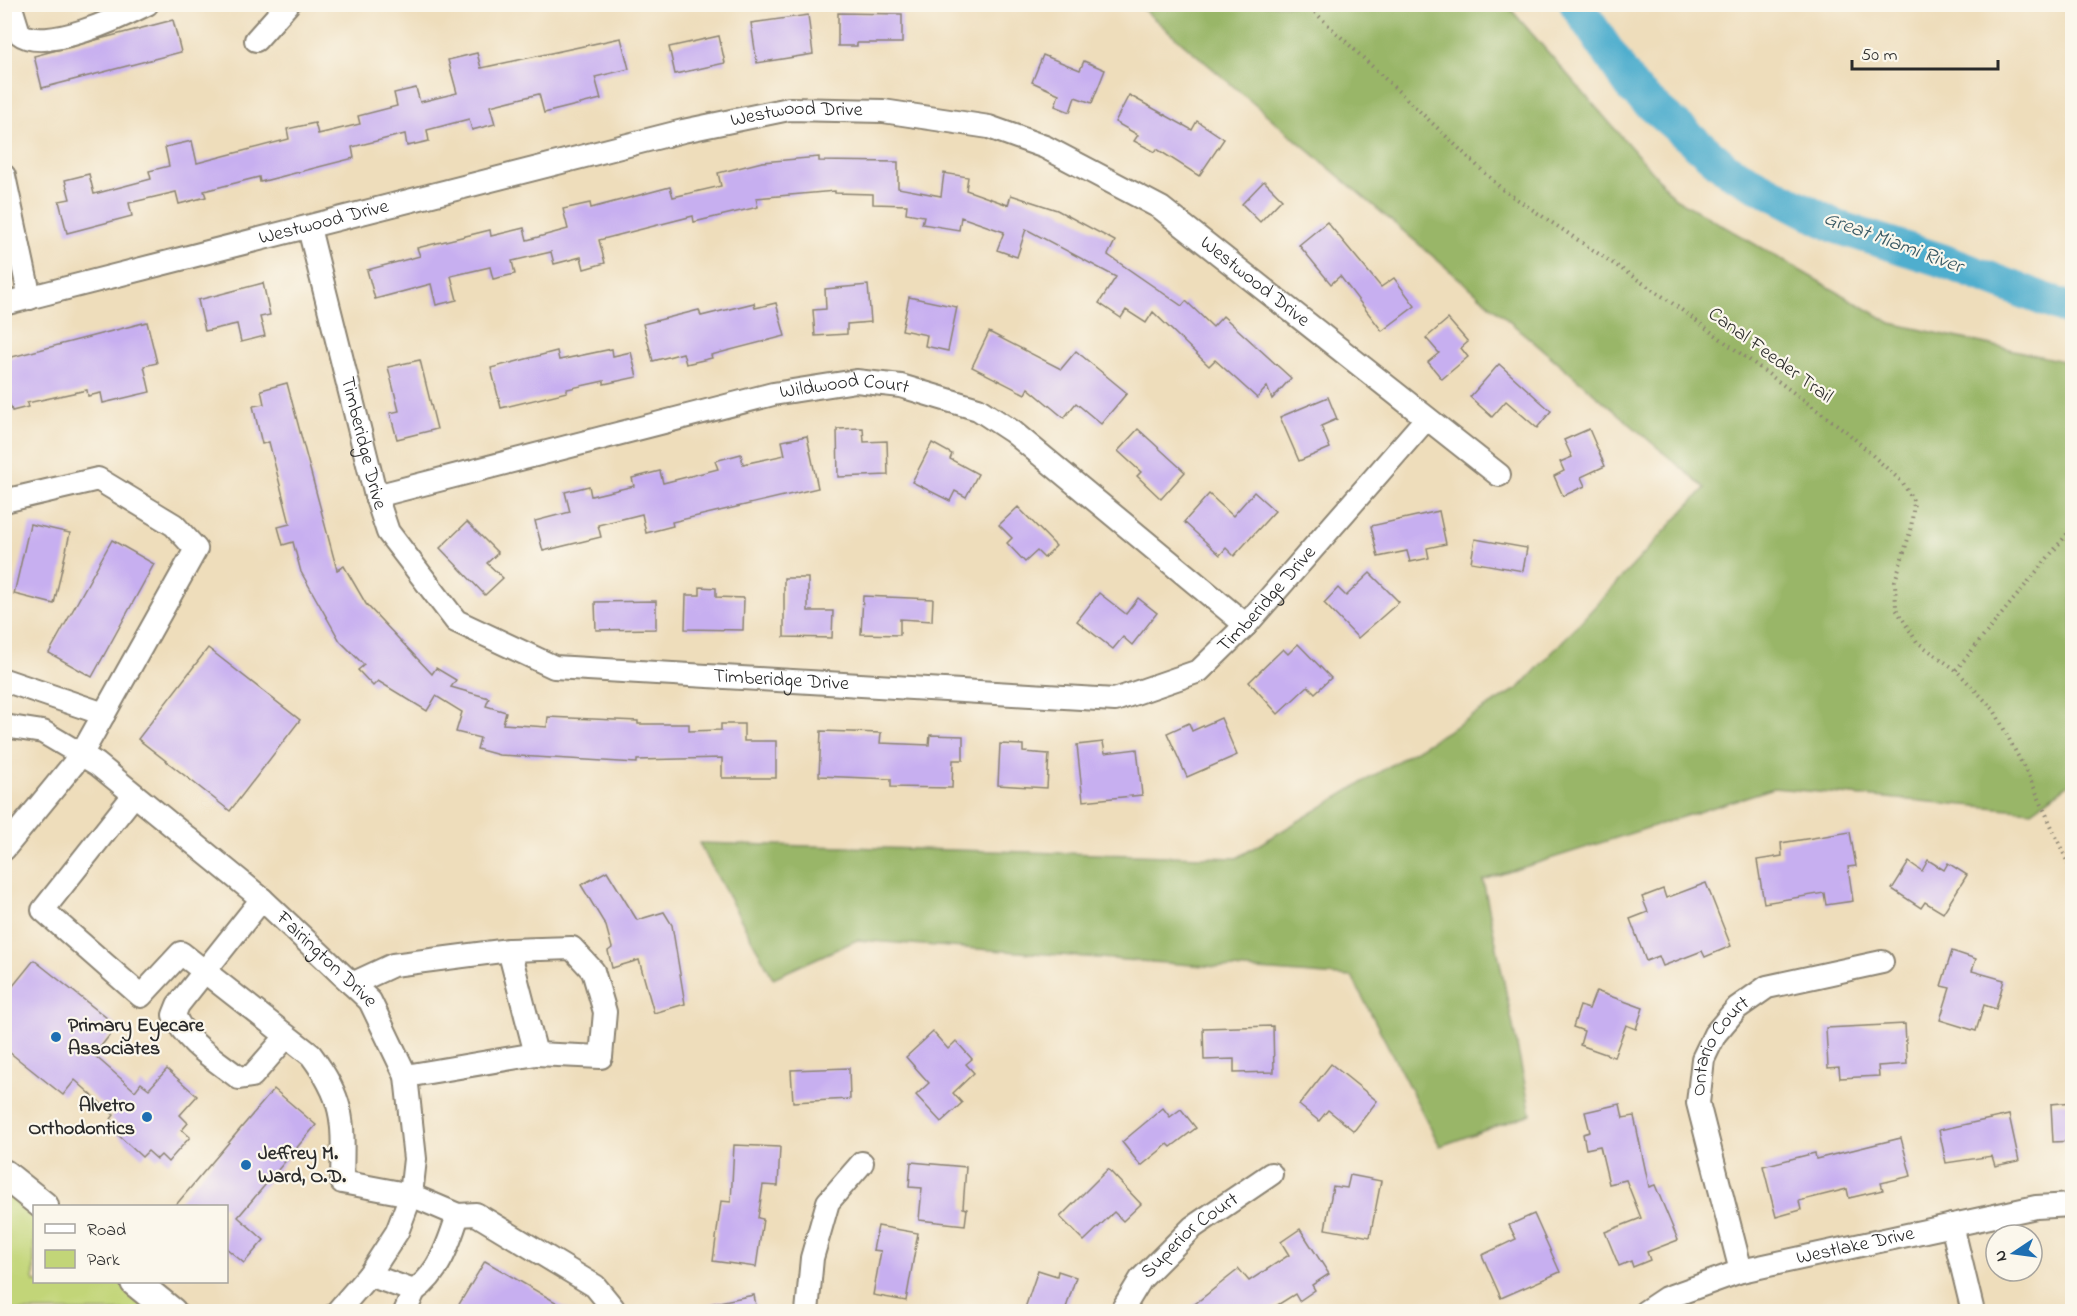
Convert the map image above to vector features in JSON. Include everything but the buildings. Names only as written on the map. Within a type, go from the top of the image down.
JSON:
[{"type":"main road","points":[[4,1174],[43,1205]]},
{"type":"main road","points":[[137,1283],[172,1311]]},
{"type":"street","points":[[10,4],[19,33],[33,40],[81,32],[147,4]]},
{"type":"street","points":[[256,40],[288,4]]},
{"type":"street","name":"Westwood Drive","points":[[4,304],[683,131],[789,109],[883,111],[989,127],[1045,147],[1161,208],[1498,475]]},
{"type":"street","points":[[4,176],[30,298]]},
{"type":"street","name":"Timberidge Drive","points":[[309,228],[376,496],[388,532],[456,621],[554,667],[1115,700],[1199,671],[1246,625],[1426,418]]},
{"type":"street","name":"Wildwood Court","points":[[376,496],[773,394],[856,381],[902,386],[978,409],[1014,432],[1246,625]]},
{"type":"street","points":[[4,501],[98,479],[174,525],[196,549],[81,755],[4,849]]},
{"type":"street","points":[[4,680],[104,714]]},
{"type":"street","name":"Fairington Drive","points":[[4,726],[44,732],[81,755],[262,899],[370,1001],[406,1076],[415,1159],[411,1195],[397,1232],[369,1275],[337,1311]]},
{"type":"street","points":[[134,795],[43,910],[141,996],[181,953],[311,1055],[333,1085],[339,1104],[343,1132],[342,1182],[411,1195],[458,1215],[476,1214],[595,1286],[613,1308],[611,1311]]},
{"type":"street","points":[[262,899],[178,1005],[174,1015],[180,1028],[202,1049],[240,1078],[252,1076],[286,1037]]},
{"type":"street","points":[[352,984],[393,965],[509,950],[572,948],[593,971],[605,1012],[601,1057],[536,1054],[406,1076]]},
{"type":"street","points":[[509,950],[536,1054]]},
{"type":"street","name":"Ontario Court","points":[[1741,1271],[1698,1103],[1703,1059],[1715,1034],[1737,1008],[1767,987],[1882,962]]},
{"type":"street","points":[[807,1311],[812,1258],[828,1202],[862,1163]]},
{"type":"street","name":"Superior Court","points":[[1121,1311],[1141,1279],[1193,1227],[1271,1174]]},
{"type":"street","name":"Westlake Drive","points":[[1645,1311],[1666,1298],[1741,1271],[2036,1208],[2073,1205]]},
{"type":"street","points":[[369,1275],[410,1301],[429,1281],[450,1241],[458,1215]]},
{"type":"street","points":[[1952,1225],[1973,1311]]},
{"type":"path","name":"Canal Feeder Trail","points":[[1306,4],[1503,190],[1678,306],[1847,432],[1903,483],[1914,502],[1911,529],[1895,580],[1896,609],[1917,642],[1956,670],[1994,710],[2033,785],[2073,872]]},
{"type":"path","points":[[1956,670],[2073,528]]},
{"type":"green space","points":[[1138,5],[1507,5],[1675,198],[1891,323],[2072,363],[2072,782],[2032,811],[1774,788],[1483,880],[1531,1114],[1440,1146],[1352,977],[857,940],[773,978],[699,843],[1237,858],[1519,688],[1705,488]]},
{"type":"green space","points":[[4,1174],[33,1205],[33,1283],[136,1283],[172,1311],[5,1311]]},
{"type":"waterway","name":"Great Miami River","points":[[1576,4],[1633,89],[1728,170],[1837,227],[1941,260],[2072,310]]},
{"type":"place","name":"Primary Eyecare Associates","points":[[56,1037]]},
{"type":"place","name":"Alvetro Orthodontics","points":[[147,1117]]},
{"type":"place","name":"Jeffrey M. Ward, O.D.","points":[[246,1165]]}]
